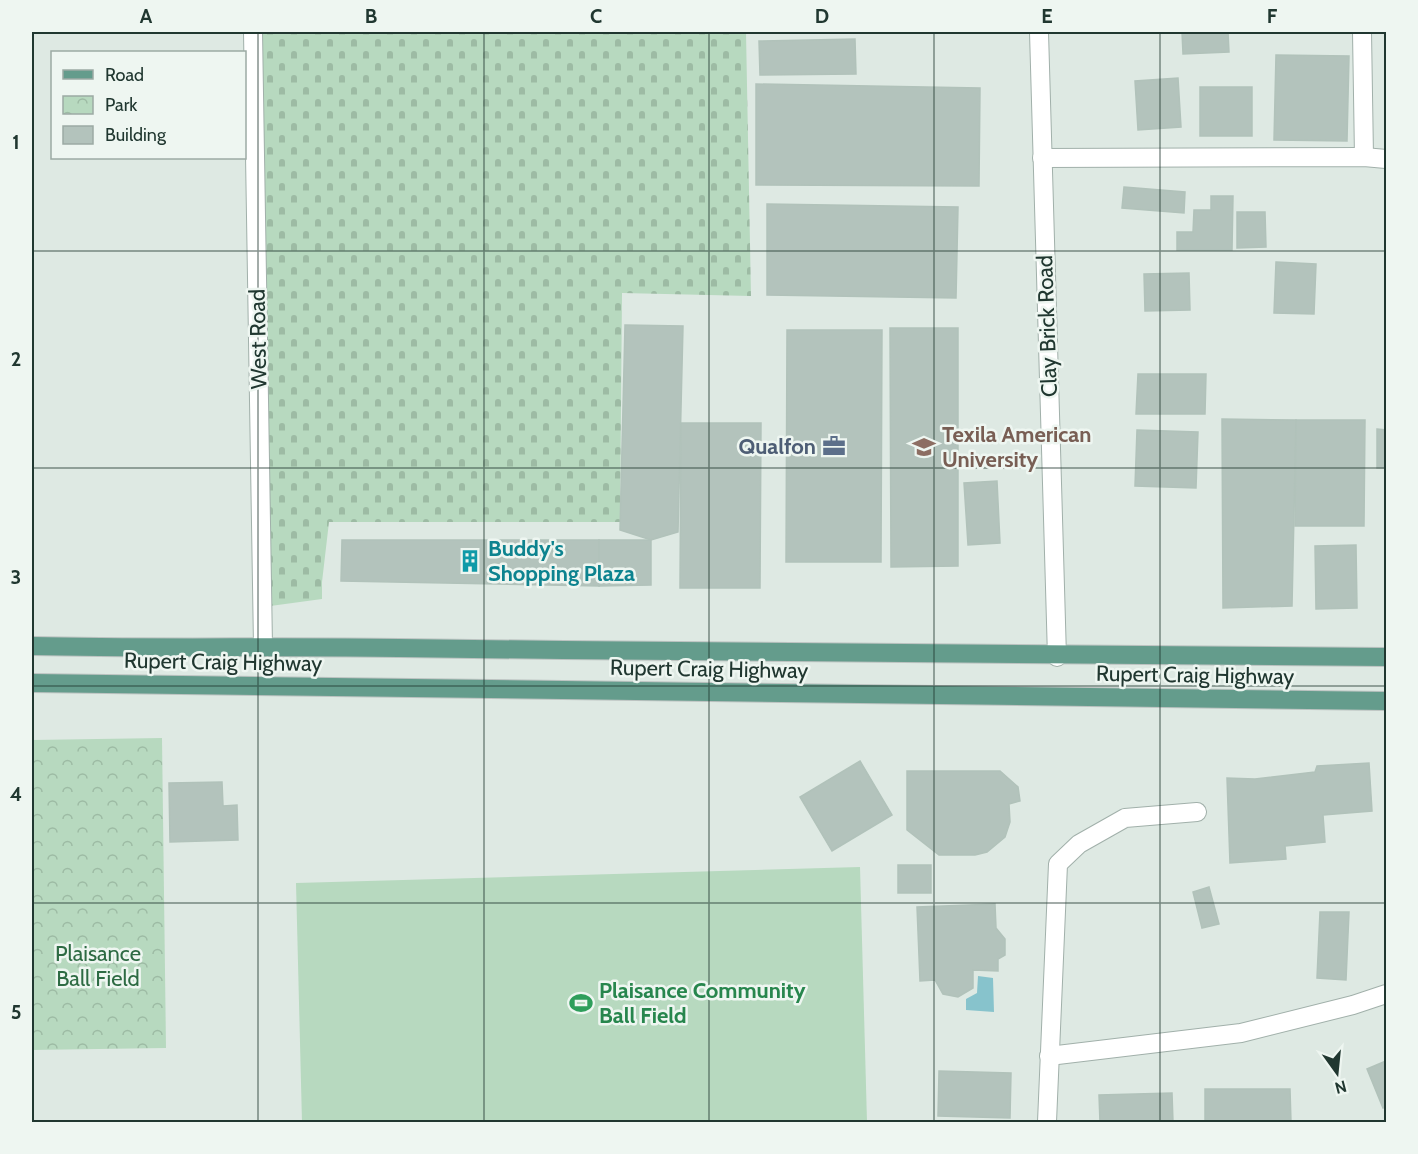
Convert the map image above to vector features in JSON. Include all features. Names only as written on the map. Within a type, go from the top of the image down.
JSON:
[{"type":"main road","name":"Rupert Craig Highway","points":[[32,646],[263,646],[1057,657],[1386,657]]},
{"type":"main road","name":"Rupert Craig Highway","points":[[32,683],[1386,701]]},
{"type":"street","name":"West Road","points":[[253,32],[263,646]]},
{"type":"street","name":"Clay Brick Road","points":[[1040,32],[1057,657]]},
{"type":"street","points":[[1362,32],[1364,157]]},
{"type":"street","points":[[1042,158],[1364,157],[1386,159]]},
{"type":"street","points":[[1047,1122],[1058,864],[1079,844],[1125,818],[1197,812]]},
{"type":"street","points":[[1049,1056],[1241,1033],[1353,1005],[1386,994]]},
{"type":"green space","points":[[258,32],[746,32],[751,296],[622,293],[620,522],[329,522],[322,599],[263,607]]},
{"type":"green space","name":"Plaisance Ball Field","points":[[162,738],[166,1048],[32,1050],[32,740]]},
{"type":"green space","name":"Plaisance Community Ball Field","points":[[860,867],[867,1122],[302,1122],[296,883]]},
{"type":"water","points":[[978,976],[993,978],[994,1012],[966,1010],[966,999],[977,993]]},
{"type":"building","points":[[1182,32],[1228,32],[1229,52],[1183,54]]},
{"type":"building","points":[[855,39],[856,74],[760,75],[759,41]]},
{"type":"building","points":[[1276,55],[1349,56],[1347,141],[1274,140]]},
{"type":"building","points":[[1178,78],[1181,127],[1138,130],[1135,81]]},
{"type":"building","points":[[756,84],[980,88],[979,186],[756,185]]},
{"type":"building","points":[[1200,87],[1252,87],[1252,136],[1200,136]]},
{"type":"building","points":[[1124,187],[1185,192],[1184,213],[1122,208]]},
{"type":"building","points":[[1211,196],[1233,196],[1232,250],[1177,250],[1177,232],[1193,232],[1194,210],[1211,210]]},
{"type":"building","points":[[767,204],[958,207],[956,298],[767,295]]},
{"type":"building","points":[[1237,212],[1265,212],[1266,247],[1237,248]]},
{"type":"building","points":[[1276,262],[1316,264],[1314,314],[1274,313]]},
{"type":"building","points":[[1189,273],[1190,310],[1145,311],[1144,274]]},
{"type":"building","points":[[625,325],[683,326],[678,532],[651,540],[620,530]]},
{"type":"building","name":"Texila American University","points":[[890,328],[958,328],[958,566],[891,567]]},
{"type":"building","name":"Qualfon","points":[[787,330],[882,330],[881,562],[786,562]]},
{"type":"building","points":[[1138,374],[1206,374],[1205,414],[1136,414]]},
{"type":"building","points":[[1222,419],[1296,420],[1292,606],[1223,608]]},
{"type":"building","points":[[1296,420],[1365,420],[1364,526],[1295,526]]},
{"type":"building","points":[[681,423],[761,423],[760,588],[680,588]]},
{"type":"building","points":[[1377,429],[1386,430],[1386,468],[1377,468]]},
{"type":"building","points":[[1137,430],[1198,432],[1196,488],[1135,486]]},
{"type":"building","points":[[997,481],[1000,543],[968,545],[964,483]]},
{"type":"building","name":"Buddy's Shopping Plaza","points":[[342,540],[599,540],[599,586],[341,581]]},
{"type":"building","points":[[599,540],[651,540],[651,585],[599,586]]},
{"type":"building","points":[[1356,545],[1357,608],[1316,609],[1315,546]]},
{"type":"building","points":[[860,761],[892,815],[832,851],[800,797]]},
{"type":"building","points":[[1369,763],[1372,811],[1323,815],[1325,842],[1285,846],[1286,859],[1230,863],[1227,778],[1255,779],[1315,772],[1317,766]]},
{"type":"building","points":[[907,771],[1000,771],[1018,787],[1020,801],[1009,804],[1010,822],[1005,837],[987,852],[975,855],[939,855],[907,830]]},
{"type":"building","points":[[222,782],[223,806],[237,805],[238,840],[170,842],[169,783]]},
{"type":"building","points":[[898,865],[931,865],[931,893],[898,893]]},
{"type":"building","points":[[1209,887],[1219,924],[1202,928],[1193,892]]},
{"type":"building","points":[[995,904],[996,928],[1005,939],[1005,955],[998,959],[998,971],[973,970],[973,988],[958,997],[943,994],[935,980],[920,981],[917,907]]},
{"type":"building","points":[[1320,912],[1349,912],[1346,980],[1317,978]]},
{"type":"building","points":[[1386,1061],[1386,1107],[1383,1108],[1367,1069]]},
{"type":"building","points":[[939,1071],[1011,1073],[1010,1118],[938,1116]]},
{"type":"building","points":[[1205,1089],[1290,1089],[1291,1122],[1205,1122]]},
{"type":"building","points":[[1172,1093],[1173,1122],[1100,1122],[1099,1095]]},
{"type":"place","name":"Qualfon","points":[[834,446]]},
{"type":"place","name":"Texila American University","points":[[924,447]]},
{"type":"place","name":"Buddy's Shopping Plaza","points":[[470,561]]},
{"type":"place","name":"Plaisance Community Ball Field","points":[[581,1003]]}]
